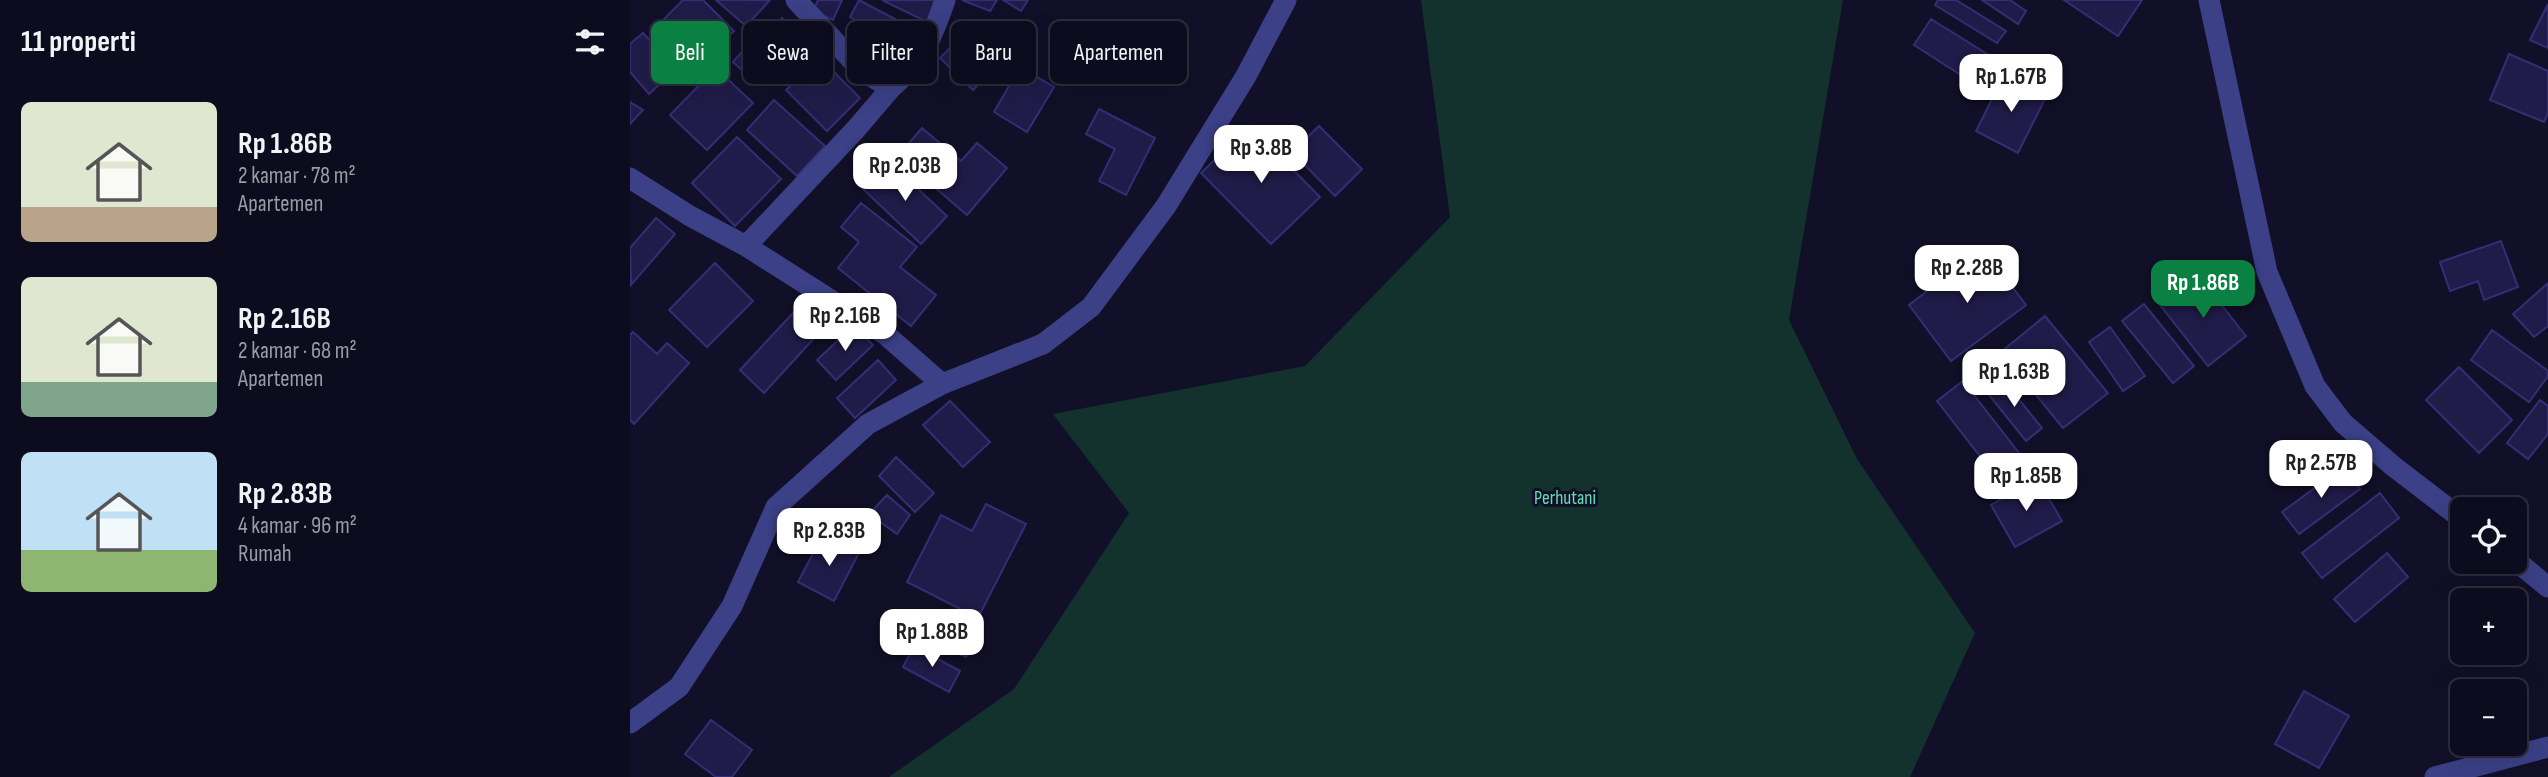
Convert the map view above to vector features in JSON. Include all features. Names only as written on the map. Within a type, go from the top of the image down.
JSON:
[{"type":"street","points":[[796,0],[863,72],[891,88]]},
{"type":"street","points":[[747,246],[924,54],[945,0]]},
{"type":"street","points":[[630,723],[679,687],[732,606],[776,507],[868,424],[942,384],[1043,344],[1091,307],[1166,206],[1246,76],[1286,0]]},
{"type":"street","points":[[2209,0],[2267,272],[2315,386],[2343,423],[2450,510]]},
{"type":"street","points":[[630,178],[690,216],[747,246],[886,335],[942,384]]},
{"type":"street","points":[[2527,570],[2548,587]]},
{"type":"street","points":[[2435,777],[2548,747]]},
{"type":"green space","name":"Perhutani","points":[[1421,0],[1843,0],[1789,320],[1857,459],[1975,633],[1910,777],[889,777],[1014,689],[1129,513],[1053,414],[1305,366],[1450,217]]},
{"type":"building","points":[[683,0],[703,0],[724,21],[662,21]]},
{"type":"building","points":[[716,0],[770,0],[751,21],[743,21],[743,23]]},
{"type":"building","points":[[818,0],[842,0],[833,20],[813,11]]},
{"type":"building","points":[[859,0],[899,21],[857,21],[850,17]]},
{"type":"building","points":[[882,0],[938,0],[928,21]]},
{"type":"building","points":[[962,0],[997,0],[990,11]]},
{"type":"building","points":[[1003,0],[1028,0],[1021,11]]},
{"type":"building","points":[[1938,0],[1956,0],[2006,31],[1997,43],[1935,5]]},
{"type":"building","points":[[1982,0],[2010,0],[2026,11],[2018,24]]},
{"type":"building","points":[[2064,0],[2142,0],[2118,36]]},
{"type":"building","points":[[2548,4],[2548,48],[2530,40]]},
{"type":"building","points":[[1931,19],[1992,57],[1975,84],[1914,45]]},
{"type":"building","points":[[643,33],[651,42],[651,84],[660,84],[649,94],[630,72],[630,44]]},
{"type":"building","points":[[951,47],[951,69],[940,58]]},
{"type":"building","points":[[743,51],[743,71],[733,62]]},
{"type":"building","points":[[2509,54],[2548,71],[2548,113],[2544,122],[2490,100]]},
{"type":"building","points":[[833,71],[860,98],[827,131],[786,90],[792,84],[833,84]]},
{"type":"building","points":[[2004,75],[2046,97],[2018,153],[1976,131]]},
{"type":"building","points":[[1036,76],[1054,87],[1027,132],[994,112],[1010,84],[1036,84]]},
{"type":"building","points":[[729,80],[753,103],[707,150],[670,115],[700,84],[729,84]]},
{"type":"building","points":[[967,84],[979,84],[973,90]]},
{"type":"building","points":[[774,100],[825,146],[797,176],[747,130]]},
{"type":"building","points":[[630,102],[643,110],[630,124]]},
{"type":"building","points":[[1099,109],[1155,138],[1126,195],[1099,181],[1115,149],[1086,134]]},
{"type":"building","points":[[1250,126],[1320,197],[1271,244],[1201,173]]},
{"type":"building","points":[[1319,126],[1362,169],[1335,196],[1292,152]]},
{"type":"building","points":[[922,128],[961,161],[977,143],[1007,168],[967,215],[898,156]]},
{"type":"building","points":[[737,137],[781,179],[735,226],[692,183]]},
{"type":"building","points":[[889,162],[947,216],[921,244],[863,189]]},
{"type":"building","points":[[861,203],[917,247],[900,267],[936,295],[911,326],[838,268],[859,242],[841,227]]},
{"type":"building","points":[[656,218],[675,234],[631,285],[630,248]]},
{"type":"building","points":[[2501,241],[2518,287],[2484,300],[2478,281],[2450,291],[2440,262]]},
{"type":"building","points":[[1983,248],[2026,305],[1951,361],[1909,305]]},
{"type":"building","points":[[715,263],[753,301],[707,347],[669,310]]},
{"type":"building","points":[[2198,275],[2246,336],[2208,366],[2160,305]]},
{"type":"building","points":[[2548,283],[2548,326],[2534,337],[2513,314]]},
{"type":"building","points":[[2144,304],[2194,366],[2173,383],[2122,321]]},
{"type":"building","points":[[793,313],[817,335],[764,393],[740,370]]},
{"type":"building","points":[[2045,316],[2108,393],[2063,428],[2001,352]]},
{"type":"building","points":[[854,325],[873,345],[836,380],[817,360]]},
{"type":"building","points":[[2110,327],[2145,376],[2123,391],[2089,342]]},
{"type":"building","points":[[2492,330],[2548,371],[2548,376],[2529,402],[2471,360]]},
{"type":"building","points":[[633,332],[657,354],[667,343],[689,363],[634,424],[630,420],[630,335]]},
{"type":"building","points":[[878,360],[896,380],[855,418],[837,398]]},
{"type":"building","points":[[2459,367],[2512,420],[2479,453],[2426,400]]},
{"type":"building","points":[[2001,377],[2042,428],[2026,441],[1985,390]]},
{"type":"building","points":[[1963,381],[2023,458],[1997,478],[1937,401]]},
{"type":"building","points":[[2540,400],[2548,406],[2548,434],[2528,459],[2507,443]]},
{"type":"building","points":[[950,401],[990,442],[963,467],[923,425]]},
{"type":"building","points":[[896,457],[934,493],[915,512],[879,476]]},
{"type":"building","points":[[2343,467],[2360,489],[2299,534],[2282,512]]},
{"type":"building","points":[[2037,478],[2062,521],[2015,547],[1991,505]]},
{"type":"building","points":[[2380,493],[2399,518],[2322,578],[2302,553]]},
{"type":"building","points":[[887,495],[910,515],[897,534],[869,514]]},
{"type":"building","points":[[986,504],[1026,524],[978,618],[907,582],[941,515],[972,531]]},
{"type":"building","points":[[823,534],[859,553],[834,601],[798,582]]},
{"type":"building","points":[[2387,553],[2408,577],[2355,622],[2334,599]]},
{"type":"building","points":[[932,614],[980,639],[966,657],[922,637]]},
{"type":"building","points":[[914,646],[960,671],[949,692],[903,667]]},
{"type":"building","points":[[2304,691],[2349,716],[2319,768],[2275,744]]},
{"type":"building","points":[[711,720],[752,750],[732,777],[716,777],[685,754]]}]
